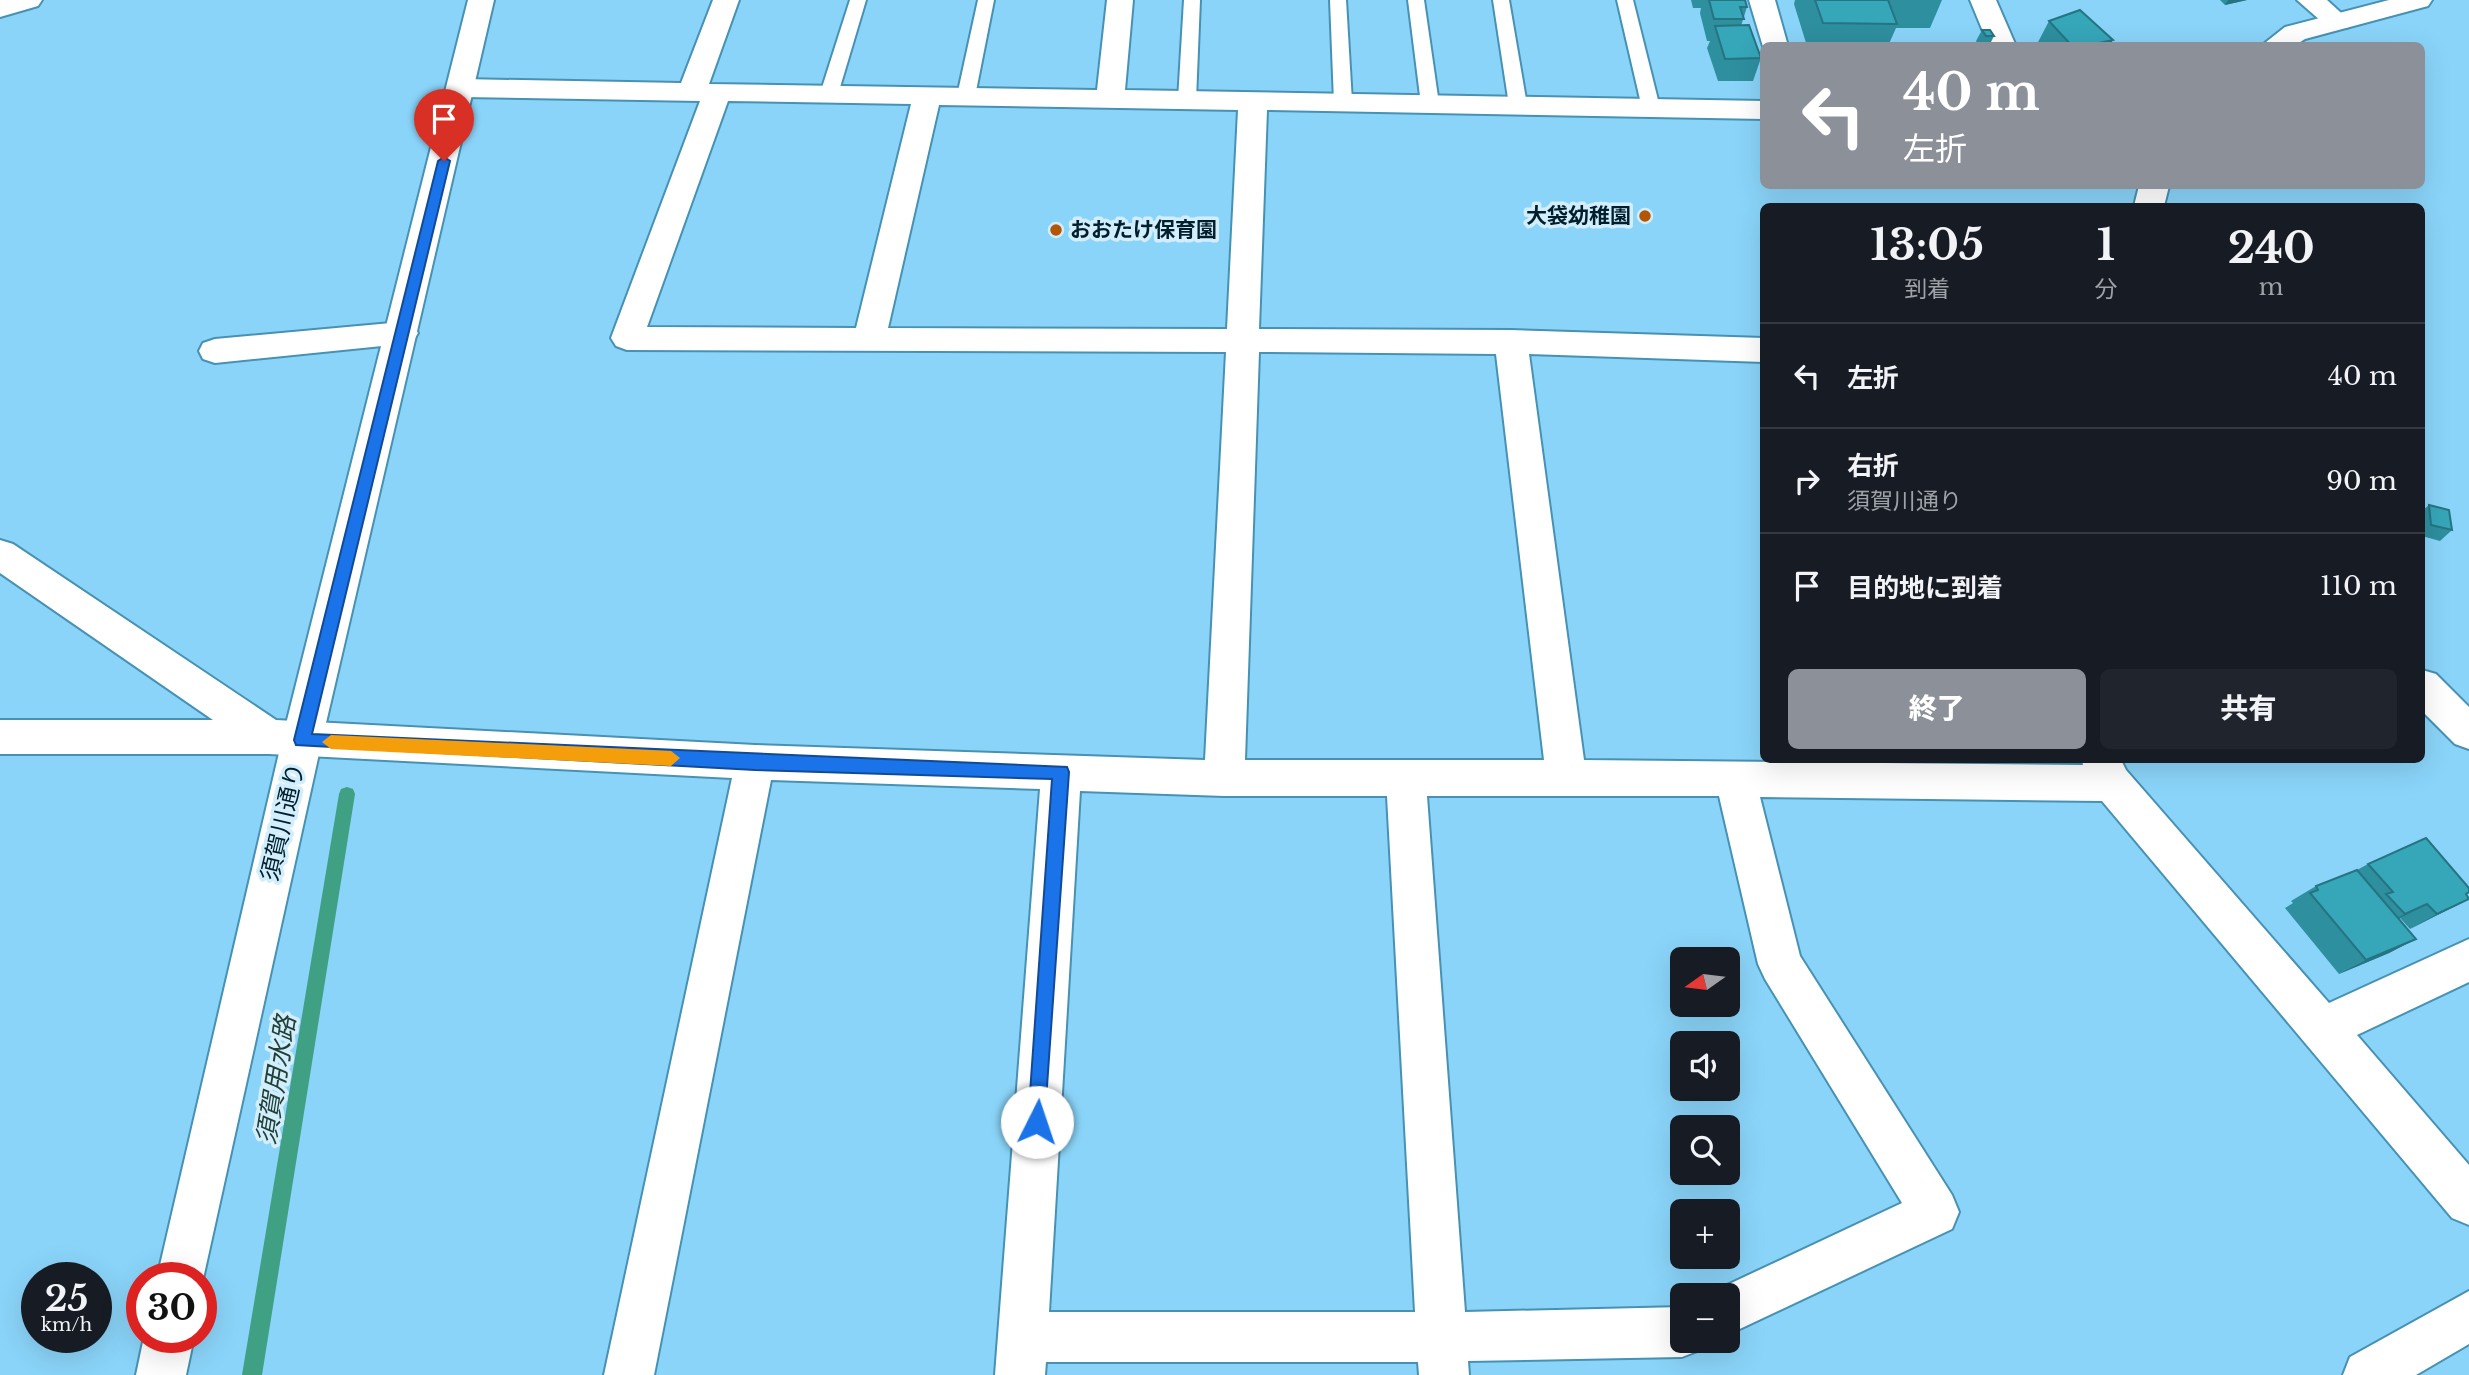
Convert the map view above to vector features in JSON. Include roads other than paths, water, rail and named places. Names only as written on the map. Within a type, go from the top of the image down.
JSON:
[{"type":"street","points":[[0,9],[29,0]]},
{"type":"street","name":"須賀川通り","points":[[184,1262],[286,739],[402,333],[481,0]]},
{"type":"street","points":[[726,0],[705,92],[627,338],[1511,342],[1760,350]]},
{"type":"street","points":[[1110,99],[1120,0]]},
{"type":"street","points":[[1762,0],[1774,42]]},
{"type":"street","points":[[1983,0],[2001,42]]},
{"type":"street","points":[[2310,0],[2338,22]]},
{"type":"street","points":[[2280,42],[2295,33],[2419,0]]},
{"type":"street","points":[[462,88],[1760,110]]},
{"type":"street","points":[[869,339],[926,96]]},
{"type":"street","points":[[1224,778],[1253,101]]},
{"type":"street","points":[[215,351],[402,333]]},
{"type":"street","points":[[1511,342],[1566,779]]},
{"type":"street","points":[[0,554],[286,739]]},
{"type":"street","points":[[2425,689],[2469,732]]},
{"type":"street","points":[[0,737],[286,739],[755,762],[1224,778],[1735,779],[2106,771],[2469,1201]]},
{"type":"street","points":[[629,1375],[755,762]]},
{"type":"street","points":[[1061,772],[1021,1356],[1442,1356],[1670,1333]]},
{"type":"street","points":[[1406,778],[1442,1356]]},
{"type":"street","points":[[1735,779],[1780,964],[1935,1212],[1740,1304]]},
{"type":"street","points":[[2322,1029],[2469,960]]},
{"type":"street","points":[[2368,1375],[2469,1316]]},
{"type":"street","points":[[161,1375],[166,1353]]},
{"type":"lane","points":[[829,94],[858,0]]},
{"type":"lane","points":[[966,96],[986,0]]},
{"type":"lane","points":[[1187,100],[1192,0]]},
{"type":"lane","points":[[1338,0],[1343,102]]},
{"type":"lane","points":[[1416,0],[1430,104]]},
{"type":"lane","points":[[1502,0],[1518,105]]},
{"type":"lane","points":[[1625,0],[1651,108]]},
{"type":"waterway","name":"須賀用水路","points":[[252,1375],[347,794]]},
{"type":"place","name":"大袋幼稚園","points":[[1645,216]]},
{"type":"place","name":"おおたけ保育園","points":[[1056,230]]}]
